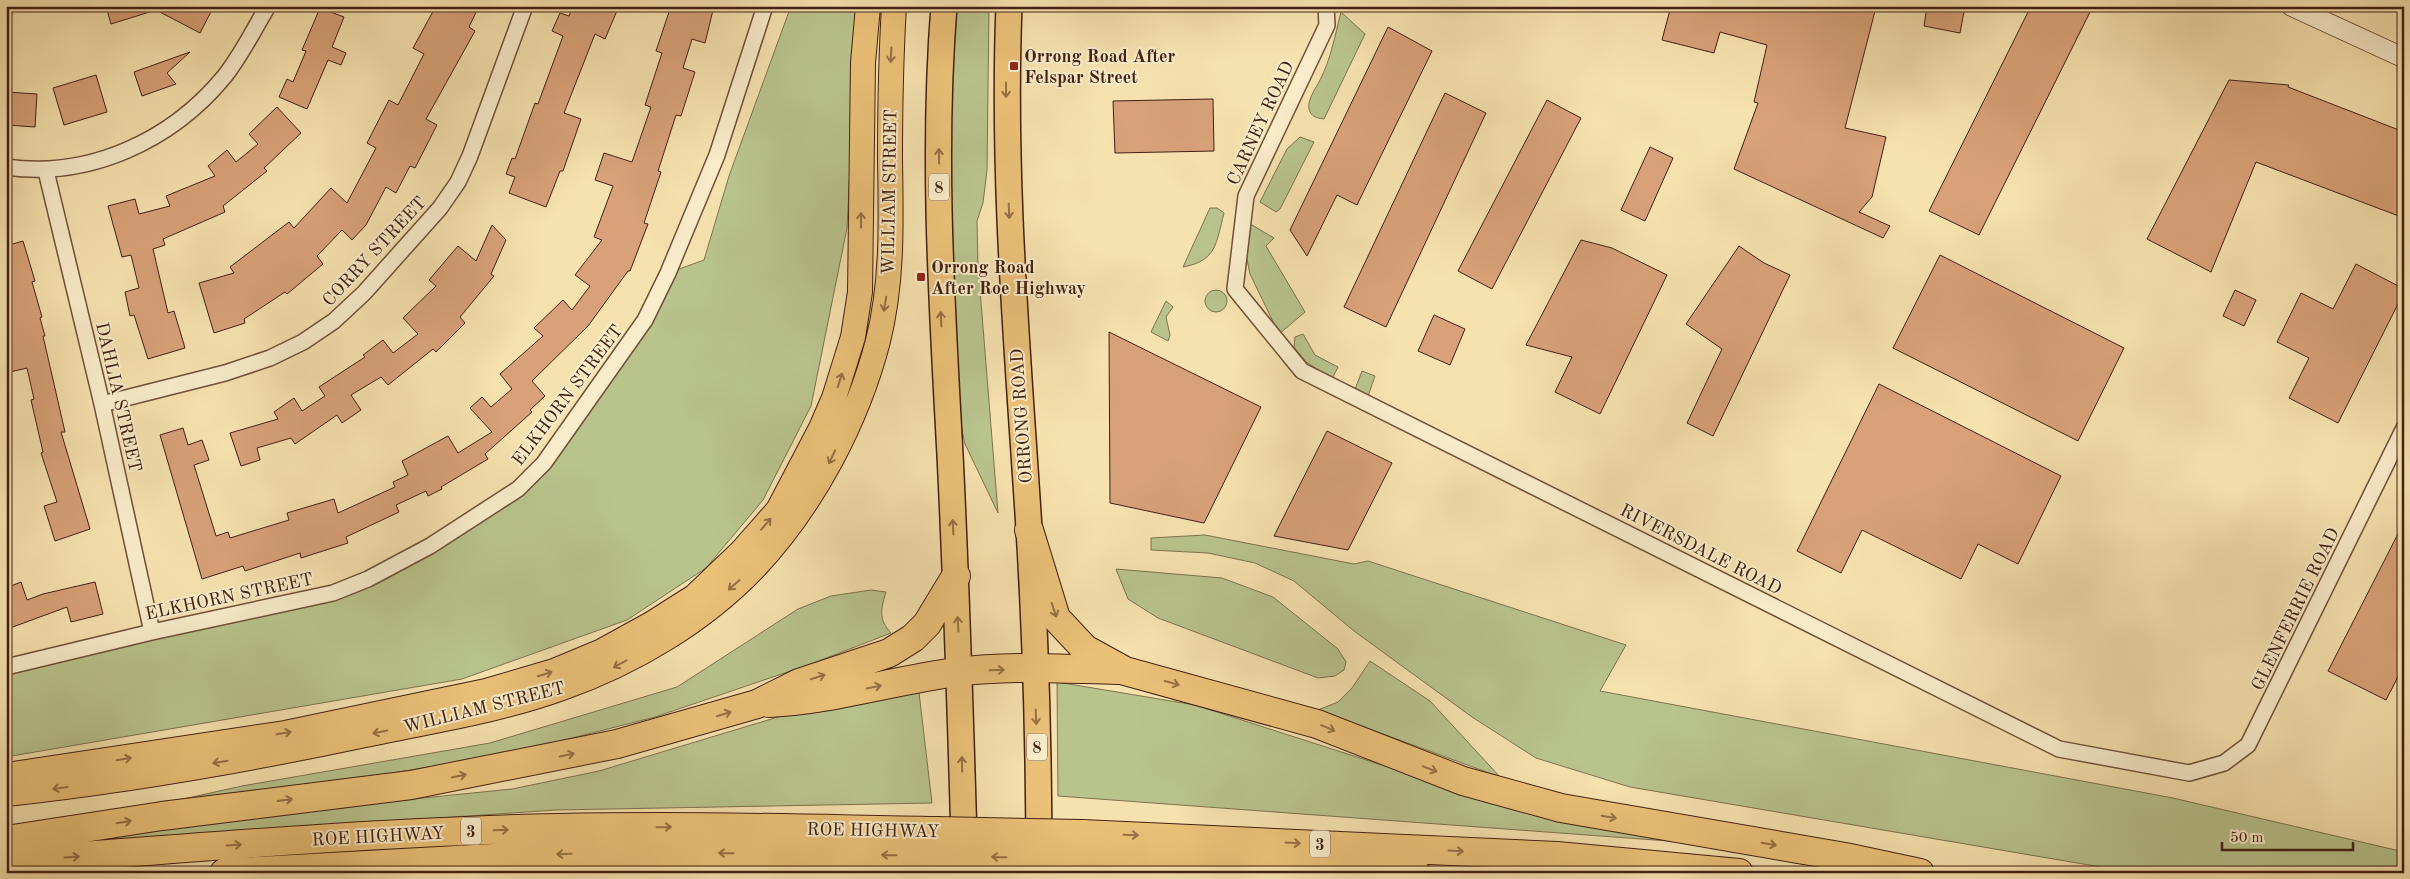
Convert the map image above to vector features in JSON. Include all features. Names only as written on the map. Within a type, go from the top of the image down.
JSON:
[{"type":"highway","name":"8","points":[[944,6],[938,79],[941,314],[956,576],[965,873]]},
{"type":"highway","name":"ORRONG ROAD","points":[[1008,6],[1006,162],[1013,305],[1029,530],[1035,668],[1039,873]]},
{"type":"highway","points":[[1029,530],[1056,618],[1085,649],[1125,671],[1317,724],[1463,781],[1561,808],[1845,857],[1920,873]]},
{"type":"highway","points":[[6,840],[162,816],[411,785],[617,744],[757,704],[799,683],[889,653],[913,638],[927,624],[956,576]]},
{"type":"highway","points":[[757,704],[804,702],[959,672],[1035,668],[1125,671]]},
{"type":"highway","name":"ROE HIGHWAY","points":[[6,862],[380,834],[558,828],[681,827],[937,843],[1558,856],[1739,873]]},
{"type":"highway","name":"ROE HIGHWAY","points":[[224,873],[563,854],[937,843]]},
{"type":"highway","name":"ROE HIGHWAY","points":[[1083,846],[1416,873]]},
{"type":"main road","name":"WILLIAM STREET","points":[[6,776],[285,733],[486,691],[554,671],[602,651],[651,624],[695,596],[741,552],[778,510],[822,428],[854,337],[860,292],[863,63],[868,6]]},
{"type":"main road","name":"WILLIAM STREET","points":[[6,794],[55,789],[291,751],[489,709],[560,689],[609,670],[662,641],[707,609],[748,573],[793,520],[827,466],[858,402],[879,337],[887,291],[892,244],[890,66],[894,6]]},
{"type":"street","points":[[6,167],[46,171],[83,166],[116,155],[161,133],[193,110],[225,76],[268,6]]},
{"type":"street","name":"CORRY STREET","points":[[102,404],[226,373],[270,358],[311,337],[334,321],[364,293],[440,208],[458,182],[470,156],[525,6]]},
{"type":"street","name":"ELKHORN STREET","points":[[6,667],[152,632],[333,593],[368,579],[430,546],[518,489],[544,463],[645,320],[668,273],[717,155],[765,6]]},
{"type":"street","name":"CARNEY ROAD","points":[[1236,290],[1246,196],[1327,25],[1326,6]]},
{"type":"street","points":[[2292,6],[2404,58]]},
{"type":"street","name":"DAHLIA STREET","points":[[46,171],[102,404],[152,632]]},
{"type":"street","name":"RIVERSDALE ROAD","points":[[1236,290],[1302,371],[1352,397],[1366,402],[2059,749],[2189,773]]},
{"type":"street","name":"GLENFERRIE ROAD","points":[[2189,773],[2224,763],[2248,745],[2404,428]]},
{"type":"green space","points":[[791,6],[858,6],[847,228],[811,406],[763,500],[706,568],[627,620],[462,679],[6,757],[6,673],[368,579],[544,463],[668,273],[704,260],[729,176]]},
{"type":"green space","points":[[953,6],[989,6],[987,170],[983,203],[977,221],[978,265],[998,513],[965,444],[955,398],[946,83]]},
{"type":"green space","points":[[1341,12],[1365,34],[1324,119],[1310,112],[1309,102],[1327,64]]},
{"type":"green space","points":[[1300,137],[1314,142],[1280,209],[1276,212],[1260,202],[1287,149]]},
{"type":"green space","points":[[1210,208],[1217,208],[1224,213],[1213,249],[1203,260],[1183,267]]},
{"type":"green space","points":[[1252,225],[1274,238],[1266,246],[1305,312],[1279,334],[1250,274],[1246,255],[1249,227]]},
{"type":"green space","points":[[1216,290],[1226,297],[1227,301],[1220,311],[1216,312],[1206,305],[1205,301],[1212,291]]},
{"type":"green space","points":[[1166,301],[1173,307],[1166,317],[1170,335],[1168,341],[1151,332]]},
{"type":"green space","points":[[1303,334],[1315,355],[1338,367],[1332,379],[1305,361],[1294,347],[1295,337]]},
{"type":"green space","points":[[1362,371],[1375,376],[1366,402],[1352,397]]},
{"type":"green space","points":[[1205,535],[1354,564],[1368,561],[1626,645],[1600,691],[2173,798],[2404,852],[2404,873],[2136,873],[1630,787],[1536,758],[1472,717],[1354,631],[1294,581],[1255,563],[1208,553],[1151,550],[1151,538]]},
{"type":"green space","points":[[1116,569],[1222,578],[1273,597],[1338,649],[1346,662],[1344,670],[1335,676],[1318,678],[1158,618],[1128,599]]},
{"type":"green space","points":[[871,590],[886,592],[882,618],[891,633],[811,664],[655,717],[505,755],[373,776],[138,809],[242,786],[490,743],[677,687],[798,609],[831,596]]},
{"type":"green space","points":[[1370,661],[1430,701],[1500,777],[1318,710],[1338,702],[1352,688]]},
{"type":"green space","points":[[1057,682],[1195,705],[1519,809],[1709,844],[1058,796]]},
{"type":"green space","points":[[918,684],[932,803],[556,810],[43,845],[344,806],[512,789],[599,771],[778,717]]},
{"type":"green space","points":[[938,870],[938,873],[639,873],[657,872]]},
{"type":"building","points":[[106,6],[214,6],[200,33],[156,10],[111,24]]},
{"type":"building","points":[[436,6],[479,6],[469,27],[475,31],[426,119],[437,125],[415,168],[410,166],[396,193],[386,187],[366,225],[352,240],[342,230],[317,256],[323,264],[287,294],[285,292],[244,319],[245,323],[214,333],[199,283],[234,273],[230,267],[289,222],[294,228],[331,188],[347,203],[376,148],[367,143],[389,100],[398,105],[424,54],[413,48]]},
{"type":"building","points":[[573,6],[619,6],[605,39],[595,34],[564,113],[581,119],[563,171],[560,171],[546,207],[509,193],[515,177],[506,174],[512,158],[515,159],[535,103],[538,104],[563,36],[552,31],[560,13],[569,16]]},
{"type":"building","points":[[671,6],[714,6],[705,43],[692,39],[683,68],[695,72],[681,116],[676,115],[658,171],[661,172],[644,223],[648,224],[630,271],[628,271],[588,326],[532,381],[545,396],[530,410],[532,412],[485,454],[488,459],[428,496],[426,491],[396,505],[399,512],[346,537],[348,543],[301,558],[300,553],[245,571],[243,566],[202,579],[160,435],[183,428],[188,445],[202,440],[209,460],[194,465],[216,536],[228,532],[230,538],[289,520],[287,513],[334,499],[338,513],[395,487],[393,482],[408,475],[402,461],[448,436],[458,453],[492,432],[470,408],[482,397],[491,407],[512,389],[500,374],[543,336],[534,328],[563,300],[572,310],[590,286],[575,275],[602,240],[594,237],[613,186],[595,180],[604,153],[632,162],[651,107],[645,105],[662,53],[656,51]]},
{"type":"building","points":[[1671,6],[1860,6],[1875,11],[1845,128],[1886,137],[1872,197],[1859,212],[1890,226],[1883,238],[1734,169],[1758,103],[1754,102],[1767,45],[1720,32],[1714,53],[1662,40]]},
{"type":"building","points":[[1927,6],[1965,6],[1960,33],[1924,26]]},
{"type":"building","points":[[2031,6],[2093,6],[1979,235],[1929,211]]},
{"type":"building","points":[[320,8],[344,17],[332,47],[346,53],[341,65],[328,60],[307,109],[279,97],[287,79],[293,82],[306,51],[302,50]]},
{"type":"building","points":[[1388,27],[1432,51],[1357,205],[1337,195],[1307,256],[1290,230]]},
{"type":"building","points":[[190,52],[167,73],[176,84],[142,96],[134,72]]},
{"type":"building","points":[[96,75],[107,112],[64,125],[53,88]]},
{"type":"building","points":[[2229,80],[2289,85],[2288,87],[2404,132],[2404,218],[2256,162],[2211,272],[2147,239]]},
{"type":"building","points":[[6,92],[37,94],[35,127],[6,125]]},
{"type":"building","points":[[1445,93],[1486,113],[1386,327],[1344,307]]},
{"type":"building","points":[[1213,99],[1214,151],[1115,153],[1113,101]]},
{"type":"building","points":[[1547,100],[1581,118],[1492,289],[1458,271]]},
{"type":"building","points":[[277,107],[301,133],[264,168],[267,171],[223,206],[225,212],[163,239],[165,245],[153,249],[168,313],[174,311],[185,348],[148,359],[134,315],[130,316],[125,292],[139,288],[131,255],[122,257],[108,206],[135,199],[139,214],[170,206],[166,196],[215,176],[208,166],[227,150],[236,162],[258,144],[249,134]]},
{"type":"building","points":[[1650,147],[1673,158],[1645,221],[1621,210]]},
{"type":"building","points":[[492,225],[506,240],[491,274],[494,276],[460,317],[465,323],[436,352],[433,349],[388,385],[381,377],[351,395],[361,410],[342,423],[337,415],[295,444],[291,438],[257,448],[260,460],[241,466],[230,433],[278,419],[274,412],[294,398],[302,411],[325,396],[319,387],[365,357],[363,355],[383,340],[393,353],[418,334],[403,318],[436,286],[429,280],[458,246],[476,261]]},
{"type":"building","points":[[1581,240],[1612,248],[1667,275],[1600,414],[1555,392],[1572,357],[1526,345]]},
{"type":"building","points":[[23,241],[35,281],[32,282],[42,317],[40,318],[45,336],[43,336],[65,432],[61,432],[90,529],[55,541],[44,506],[57,502],[41,453],[43,452],[31,400],[34,399],[27,368],[6,373],[6,350],[11,349],[6,331],[6,246]]},
{"type":"building","points":[[1739,246],[1764,263],[1790,275],[1713,436],[1687,423],[1722,349],[1686,324]]},
{"type":"building","points":[[1940,255],[2124,348],[2078,441],[1893,348]]},
{"type":"building","points":[[2356,264],[2404,289],[2404,292],[2338,423],[2289,398],[2309,358],[2277,342],[2301,293],[2333,309]]},
{"type":"building","points":[[2235,290],[2256,300],[2244,326],[2223,316]]},
{"type":"building","points":[[1434,315],[1465,329],[1450,365],[1418,351]]},
{"type":"building","points":[[1109,332],[1261,407],[1204,523],[1110,503]]},
{"type":"building","points":[[1879,384],[2061,476],[2018,564],[1978,544],[1961,579],[1862,530],[1841,573],[1797,551]]},
{"type":"building","points":[[1327,431],[1392,463],[1348,550],[1274,536]]},
{"type":"building","points":[[2404,522],[2404,665],[2386,700],[2328,671]]},
{"type":"building","points":[[21,582],[27,600],[43,594],[95,582],[103,614],[71,622],[67,607],[10,628],[6,618],[6,588]]},
{"type":"place","name":"Orrong Road After Felspar Street","points":[[1014,66]]},
{"type":"place","name":"Orrong Road After Roe Highway","points":[[921,277]]}]
